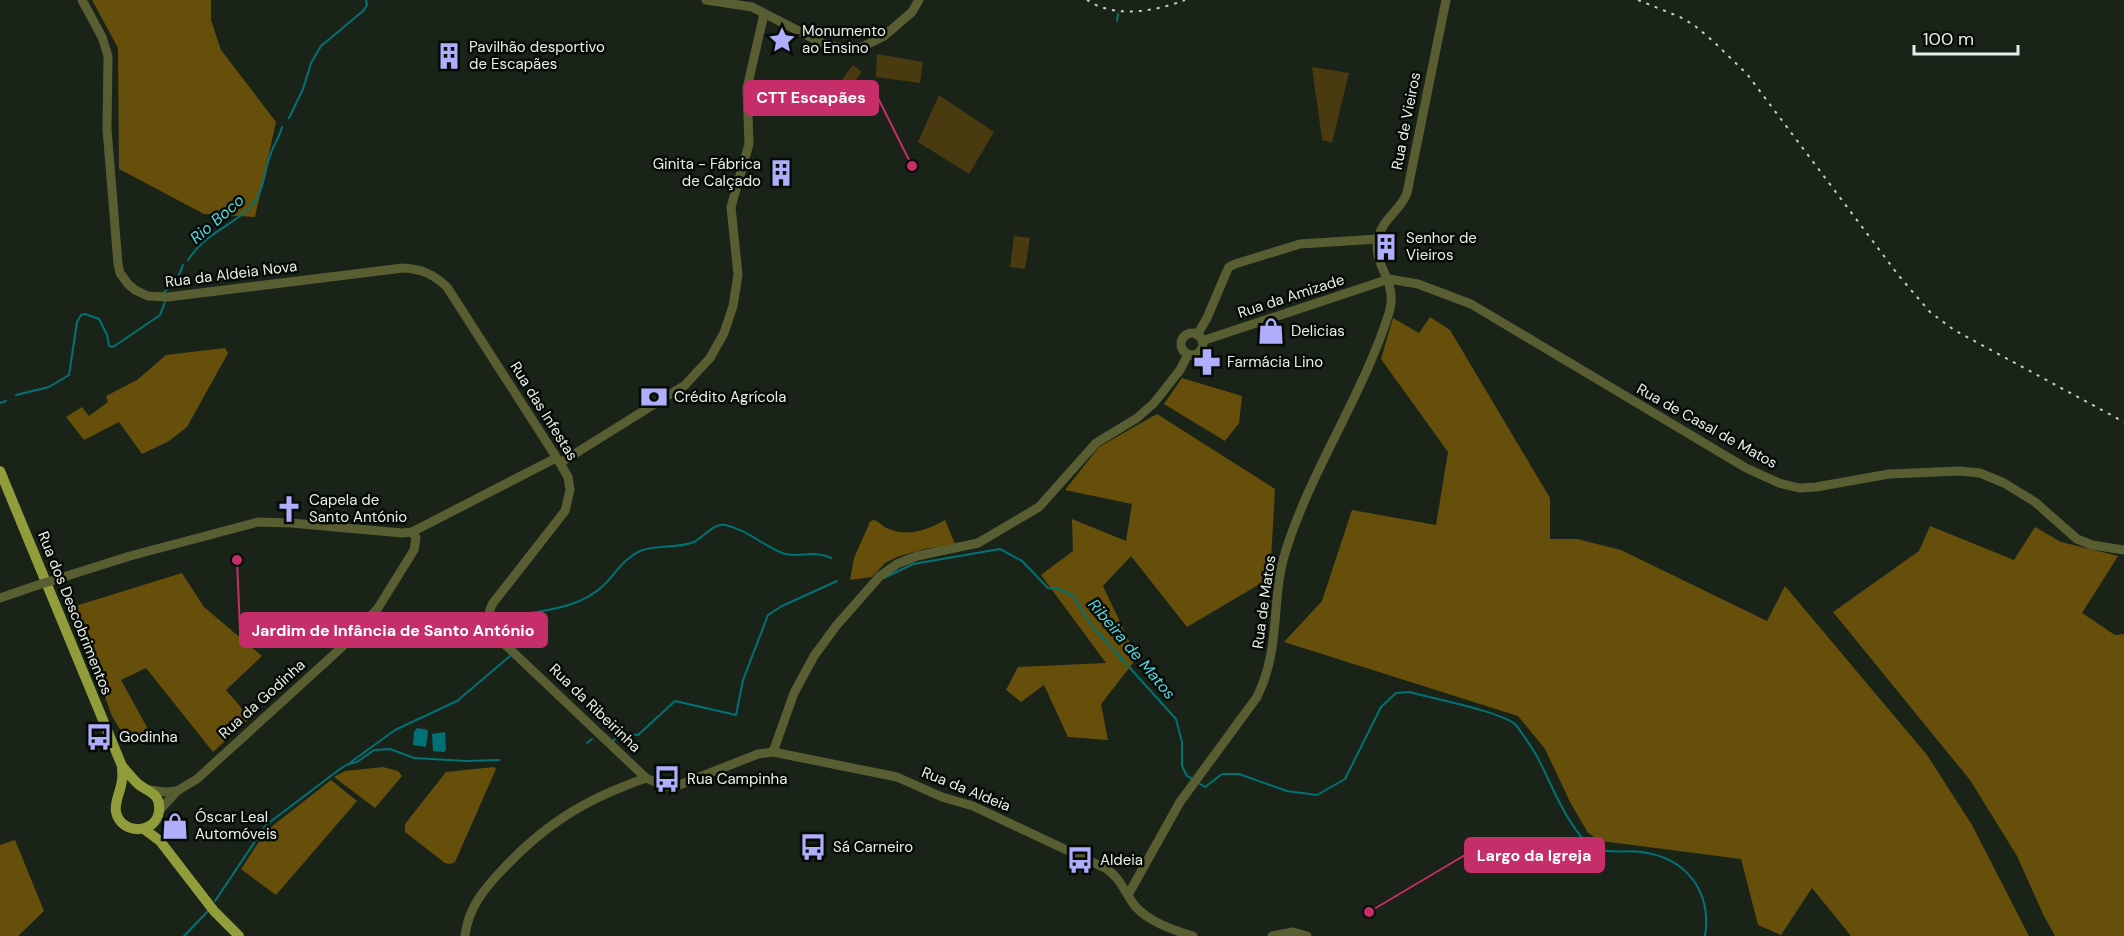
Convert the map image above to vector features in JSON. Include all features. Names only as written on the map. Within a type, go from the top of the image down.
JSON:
[{"type":"main road","name":"Rua dos Descobrimentos","points":[[0,471],[122,766],[123,780],[116,809],[121,823],[134,830],[144,829],[160,842],[214,911],[239,936]]},
{"type":"main road","name":"Rua dos Descobrimentos","points":[[122,766],[156,797],[160,842]]},
{"type":"main road","points":[[119,795],[131,787],[145,788]]},
{"type":"main road","points":[[144,829],[157,816]]},
{"type":"street","name":"Rua da Aldeia Nova","points":[[82,0],[102,37],[108,56],[108,129],[118,264],[120,273],[128,284],[141,293],[168,297],[404,268],[425,271]]},
{"type":"street","points":[[706,0],[752,7],[822,43],[842,48],[862,47],[884,36],[912,12],[919,0]]},
{"type":"street","name":"Rua de Vieiros","points":[[1378,239],[1390,218],[1404,202],[1407,193],[1446,0]]},
{"type":"street","points":[[0,598],[130,556],[258,522],[272,521],[402,533],[417,530],[466,503],[558,460],[673,393],[694,377],[710,358],[724,333],[733,306],[738,275],[730,207],[749,144],[747,88],[764,14]]},
{"type":"street","points":[[1188,354],[1198,353],[1202,348],[1200,338],[1207,318],[1229,267],[1235,264],[1300,244],[1378,239],[1379,259],[1389,279]]},
{"type":"street","name":"Rua das Infestas","points":[[425,271],[437,277],[447,286],[568,477],[570,490],[567,506],[493,603],[488,618],[490,627],[496,636]]},
{"type":"street","name":"Rua da Amizade","points":[[1200,338],[1389,279]]},
{"type":"street","name":"Rua de Casal de Matos","points":[[1389,279],[1409,282],[1471,304],[1746,468],[1779,483],[1799,488],[1889,474],[1960,471],[1980,473],[2004,483],[2035,502],[2077,539],[2092,545],[2124,550]]},
{"type":"street","name":"Rua de Matos","points":[[1128,895],[1180,802],[1257,697],[1265,681],[1271,660],[1280,572],[1286,551],[1306,500],[1370,366],[1391,304],[1389,279]]},
{"type":"street","points":[[1188,354],[1182,348],[1182,340],[1188,334],[1200,338]]},
{"type":"street","points":[[465,936],[470,912],[478,897],[537,835],[572,810],[646,778],[664,786],[674,787],[758,754],[773,752],[794,693],[814,656],[836,626],[880,576],[897,564],[917,556],[978,543],[1039,507],[1096,443],[1137,418],[1154,403],[1180,370],[1188,354]]},
{"type":"street","name":"Rua da Godinha","points":[[157,816],[177,791],[197,779],[341,648],[378,608],[414,550],[417,530]]},
{"type":"street","name":"Rua da Ribeirinha","points":[[496,636],[646,778]]},
{"type":"street","name":"Rua da Aldeia","points":[[773,752],[897,777],[942,797],[973,806],[1107,869],[1121,882],[1136,906],[1156,922],[1193,936]]},
{"type":"street","points":[[145,788],[165,792],[177,791]]},
{"type":"street","points":[[1121,882],[1139,877]]},
{"type":"street","points":[[1272,936],[1293,932],[1307,936]]},
{"type":"shaded area","points":[[92,0],[211,0],[211,20],[221,50],[276,122],[255,217],[204,214],[119,169],[118,48]]},
{"type":"shaded area","points":[[877,54],[923,62],[920,83],[876,77]]},
{"type":"shaded area","points":[[853,65],[862,72],[850,88],[841,81]]},
{"type":"shaded area","points":[[1312,67],[1349,73],[1332,143],[1322,140]]},
{"type":"shaded area","points":[[939,95],[994,132],[969,174],[918,142]]},
{"type":"shaded area","points":[[1014,236],[1030,238],[1025,269],[1010,267]]},
{"type":"shaded area","points":[[1430,317],[1450,330],[1550,498],[1550,539],[1577,539],[1621,550],[1767,621],[1785,586],[1927,755],[1972,825],[2029,936],[1851,936],[1812,888],[1781,935],[1758,925],[1741,859],[1601,841],[1588,833],[1570,802],[1545,749],[1518,716],[1284,642],[1322,601],[1352,510],[1436,525],[1448,452],[1381,359],[1393,318],[1419,333]]},
{"type":"shaded area","points":[[225,348],[228,353],[187,427],[169,441],[142,454],[119,422],[84,440],[66,417],[82,407],[89,416],[108,402],[106,396],[137,380],[166,355]]},
{"type":"shaded area","points":[[1182,378],[1242,396],[1239,423],[1225,441],[1164,404]]},
{"type":"shaded area","points":[[1157,414],[1275,489],[1270,578],[1187,627],[1131,556],[1103,586],[1137,658],[1101,704],[1108,740],[1068,737],[1044,685],[1021,702],[1006,690],[1018,667],[1106,663],[1041,575],[1073,551],[1072,519],[1126,541],[1132,504],[1065,490],[1099,447]]},
{"type":"shaded area","points":[[873,520],[889,529],[911,532],[931,527],[945,520],[955,544],[924,549],[897,557],[885,563],[872,577],[850,580],[854,558]]},
{"type":"shaded area","points":[[1930,526],[2014,560],[2035,527],[2061,542],[2118,556],[2082,613],[2115,635],[2124,634],[2124,936],[2055,936],[2017,856],[1970,780],[1833,612],[1919,551]]},
{"type":"shaded area","points":[[182,573],[204,607],[262,656],[226,690],[250,718],[213,752],[146,668],[121,680],[148,729],[129,744],[112,716],[69,608]]},
{"type":"shaded area","points":[[383,767],[398,771],[402,776],[375,808],[334,777],[345,771]]},
{"type":"shaded area","points":[[494,767],[496,769],[455,862],[445,863],[405,832],[405,824],[446,772]]},
{"type":"shaded area","points":[[331,780],[357,801],[276,895],[241,869],[266,831]]},
{"type":"shaded area","points":[[15,840],[44,911],[18,936],[0,936],[0,845]]},
{"type":"water","points":[[417,728],[428,730],[426,747],[413,745],[414,732]]},
{"type":"water","points":[[445,732],[446,750],[444,752],[433,751],[432,734]]},
{"type":"waterway","name":"Rio Boco","points":[[289,118],[303,89],[311,63],[321,46],[363,11],[367,5],[366,0]]},
{"type":"waterway","points":[[1117,21],[1118,14]]},
{"type":"waterway","name":"Rio Boco","points":[[188,260],[201,244],[245,212],[257,199],[268,161],[282,127]]},
{"type":"waterway","name":"Rio Boco","points":[[164,292],[176,282],[183,265]]},
{"type":"waterway","name":"Rio Boco","points":[[16,395],[49,387],[69,375],[77,322],[81,315],[85,314],[99,319],[107,335],[109,346],[113,347],[160,315],[165,302]]},
{"type":"waterway","name":"Rio Boco","points":[[0,403],[6,401]]},
{"type":"waterway","points":[[519,615],[575,603],[604,585],[634,554],[653,548],[694,542],[716,526],[721,525],[740,530],[788,555],[818,554],[831,558]]},
{"type":"waterway","name":"Ribeira de Matos","points":[[884,578],[913,564],[1000,549],[1022,561],[1048,588],[1059,589],[1073,596],[1092,626],[1176,719],[1182,742],[1182,766],[1187,776],[1191,778]]},
{"type":"waterway","name":"Ribeira de Matos","points":[[613,741],[620,733],[638,735],[675,701],[736,715],[743,680],[768,615],[782,606],[837,581]]},
{"type":"waterway","points":[[351,762],[395,730],[457,701],[510,656]]},
{"type":"waterway","name":"Ribeira de Matos","points":[[1200,784],[1205,787],[1222,774],[1239,774],[1287,791],[1317,795],[1345,779],[1381,707],[1396,693],[1410,692],[1495,714],[1515,724],[1531,746],[1567,816],[1589,845],[1604,850],[1658,855],[1683,869],[1693,879],[1704,905],[1705,936]]},
{"type":"waterway","points":[[587,743],[592,739]]},
{"type":"waterway","name":"Ribeira de Matos","points":[[215,901],[266,825],[340,769],[357,762],[374,750],[390,749],[414,758],[499,760]]},
{"type":"waterway","points":[[184,936],[208,911]]},
{"type":"railway","points":[[1087,0],[1102,7],[1125,11],[1156,9],[1185,0]]},
{"type":"railway","points":[[1638,0],[1694,25],[1747,74],[1899,276],[1930,312],[1954,330],[2124,422]]},
{"type":"place","name":"Monumento ao Ensino","points":[[782,40]]},
{"type":"place","name":"Pavilhão desportivo de Escapães","points":[[449,56]]},
{"type":"place","name":"CTT Escapães","points":[[912,166]]},
{"type":"place","name":"Ginita - Fábrica de Calçado","points":[[781,173]]},
{"type":"place","name":"Senhor de Vieiros","points":[[1386,247]]},
{"type":"place","name":"Delicias","points":[[1271,331]]},
{"type":"place","name":"Farmácia Lino","points":[[1207,362]]},
{"type":"place","name":"Crédito Agrícola","points":[[654,397]]},
{"type":"place","name":"Capela de Santo António","points":[[289,509]]},
{"type":"place","name":"Jardim de Infância de Santo António","points":[[237,560]]},
{"type":"place","name":"Godinha","points":[[99,737]]},
{"type":"place","name":"Rua Campinha","points":[[667,779]]},
{"type":"place","name":"Óscar Leal Automóveis","points":[[175,826]]},
{"type":"place","name":"Sá Carneiro","points":[[813,847]]},
{"type":"place","name":"Aldeia","points":[[1080,860]]},
{"type":"place","name":"Largo da Igreja","points":[[1369,912]]}]
